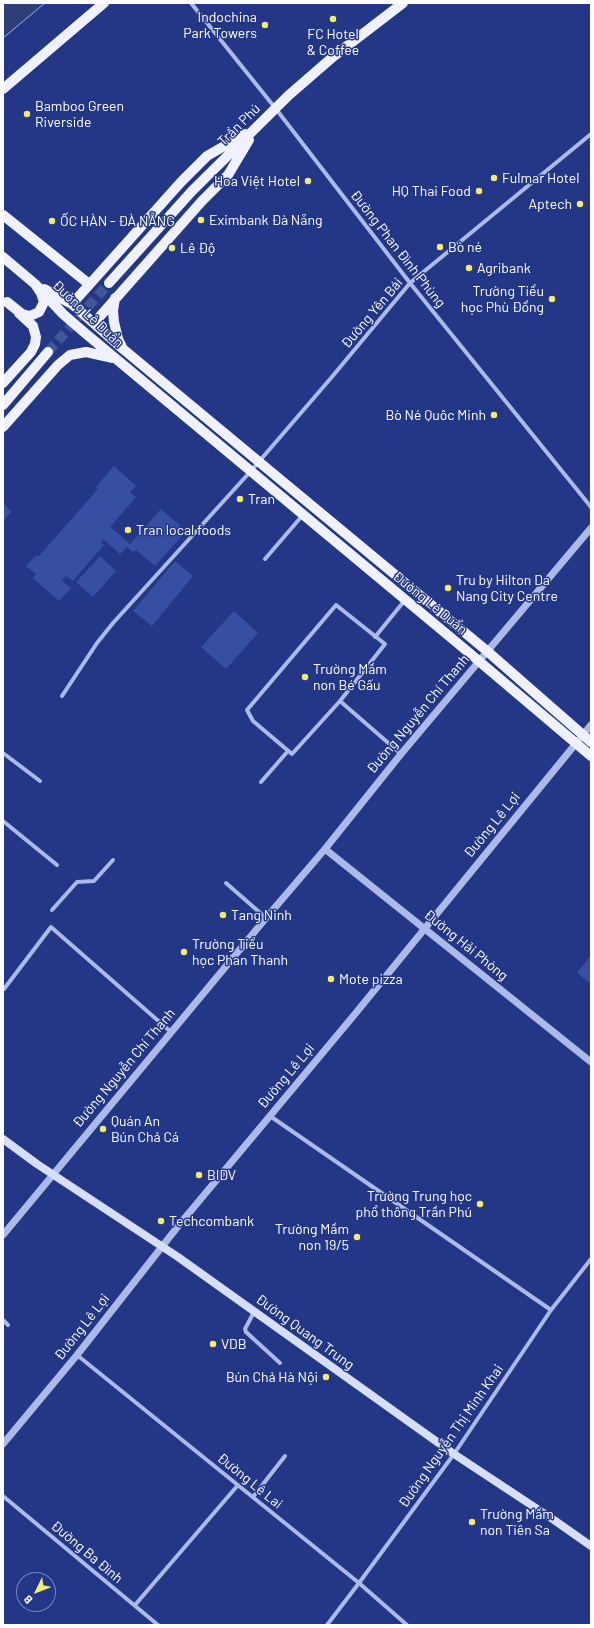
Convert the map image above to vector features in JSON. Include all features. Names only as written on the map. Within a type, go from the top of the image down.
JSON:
[{"type":"main road","points":[[3,90],[104,3]]},
{"type":"main road","name":"Trần Phú","points":[[109,283],[192,191],[257,127],[326,64],[403,3]]},
{"type":"main road","points":[[72,304],[181,182],[207,156],[257,127]]},
{"type":"main road","points":[[94,323],[202,201],[228,175],[257,127]]},
{"type":"main road","points":[[3,215],[89,284]]},
{"type":"main road","points":[[3,257],[35,284],[41,293],[44,302],[42,308],[34,315],[30,316],[22,314],[5,300]]},
{"type":"main road","name":"Đường Lê Duẩn","points":[[35,284],[72,304],[123,350],[487,651],[591,742]]},
{"type":"main road","name":"Đường Lê Duẩn","points":[[35,284],[63,314],[302,516],[591,756]]},
{"type":"main road","points":[[115,298],[113,311],[114,322],[118,339],[123,350]]},
{"type":"main road","points":[[3,383],[31,352],[35,344],[36,337],[33,326],[5,300]]},
{"type":"main road","points":[[3,405],[48,352]]},
{"type":"main road","points":[[3,427],[58,365],[70,355],[86,352],[115,358]]},
{"type":"main road","name":"Đường Quang Trung","points":[[3,1139],[162,1246],[454,1454],[591,1546]]},
{"type":"street","name":"Đường Phan Đình Phùng","points":[[191,3],[276,109],[410,284],[591,507]]},
{"type":"street","name":"Đường Yên Bái","points":[[259,461],[410,284],[591,134]]},
{"type":"street","points":[[62,696],[97,643],[113,623],[259,461]]},
{"type":"street","points":[[265,559],[302,516]]},
{"type":"street","name":"Đường Nguyễn Chí Thanh","points":[[3,1235],[325,849],[478,661],[591,528]]},
{"type":"street","points":[[375,637],[405,600]]},
{"type":"street","points":[[261,782],[290,753],[340,701],[385,644],[336,605],[247,710],[253,722],[290,753]]},
{"type":"street","points":[[340,701],[401,754]]},
{"type":"street","name":"Đường Lê Lợi","points":[[3,1444],[77,1355],[162,1246],[424,929],[461,878],[520,806],[576,744],[591,725]]},
{"type":"street","points":[[3,753],[40,781]]},
{"type":"street","points":[[3,821],[57,865]]},
{"type":"street","name":"Đường Hải Phòng","points":[[325,849],[591,1062]]},
{"type":"street","points":[[52,910],[77,882],[94,880],[113,860]]},
{"type":"street","points":[[226,883],[266,918]]},
{"type":"street","points":[[4,989],[51,927],[171,1032]]},
{"type":"street","points":[[270,1116],[551,1310]]},
{"type":"street","name":"Đường Nguyễn Thị Minh Khai","points":[[327,1625],[454,1454],[551,1310],[591,1259]]},
{"type":"street","points":[[254,1311],[245,1329],[246,1332],[280,1363]]},
{"type":"street","points":[[3,1320],[8,1325]]},
{"type":"street","name":"Đường Lê Lai","points":[[77,1355],[359,1583],[407,1625]]},
{"type":"street","points":[[253,1497],[285,1456]]},
{"type":"street","points":[[134,1605],[238,1485]]},
{"type":"street","name":"Đường Ba Đình","points":[[3,1496],[158,1625]]},
{"type":"shaded area","points":[[3,3],[45,3],[3,38]]},
{"type":"shaded area","points":[[114,466],[136,486],[130,492],[136,497],[110,527],[130,544],[161,509],[186,531],[155,566],[136,550],[133,552],[127,547],[120,554],[103,539],[101,543],[104,545],[73,581],[66,576],[62,581],[71,588],[59,601],[33,578],[36,574],[26,566],[36,555],[38,557],[98,489],[96,487]]},
{"type":"shaded area","points":[[3,502],[11,512],[3,521]]},
{"type":"shaded area","points":[[100,556],[116,571],[93,597],[76,582]]},
{"type":"shaded area","points":[[175,561],[193,576],[152,626],[133,611]]},
{"type":"shaded area","points":[[234,611],[258,633],[226,669],[201,647]]},
{"type":"shaded area","points":[[591,955],[591,984],[577,973]]},
{"type":"tunnel","points":[[48,352],[109,283]]},
{"type":"place","name":"FC Hotel & Coffee","points":[[333,19]]},
{"type":"place","name":"Indochina Park Towers","points":[[265,25]]},
{"type":"place","name":"Bamboo Green Riverside","points":[[27,114]]},
{"type":"place","name":"Fulmar Hotel","points":[[494,178]]},
{"type":"place","name":"Hoa Việt Hotel","points":[[308,181]]},
{"type":"place","name":"HQ Thai Food","points":[[479,191]]},
{"type":"place","name":"Aptech","points":[[580,204]]},
{"type":"place","name":"Eximbank Đà Nẵng","points":[[201,220]]},
{"type":"place","name":"ỐC HÀN - ĐÀ NẴNG","points":[[52,221]]},
{"type":"place","name":"Bò né","points":[[440,247]]},
{"type":"place","name":"Lê Độ","points":[[172,248]]},
{"type":"place","name":"Agribank","points":[[469,268]]},
{"type":"place","name":"Trường Tiểu học Phù Đổng","points":[[552,299]]},
{"type":"place","name":"Bò Né Quôc Minh","points":[[494,415]]},
{"type":"place","name":"Tran","points":[[240,499]]},
{"type":"place","name":"Tran local foods","points":[[128,530]]},
{"type":"place","name":"Tru by Hilton Da Nang City Centre","points":[[448,588]]},
{"type":"place","name":"Trường Mầm non Bé Gấu","points":[[305,677]]},
{"type":"place","name":"Tang Ninh","points":[[223,915]]},
{"type":"place","name":"Trường Tiểu học Phan Thanh","points":[[184,952]]},
{"type":"place","name":"Mote pizza","points":[[331,979]]},
{"type":"place","name":"Quán An Bún Chả Cá","points":[[103,1129]]},
{"type":"place","name":"BIDV","points":[[199,1175]]},
{"type":"place","name":"Trường Trung học phổ thông Trần Phú","points":[[480,1204]]},
{"type":"place","name":"Techcombank","points":[[161,1221]]},
{"type":"place","name":"Trường Mầm non 19/5","points":[[357,1237]]},
{"type":"place","name":"VDB","points":[[213,1344]]},
{"type":"place","name":"Bún Chả Hà Nội","points":[[326,1377]]},
{"type":"place","name":"Trường Mầm non Tiên Sa","points":[[472,1522]]}]
